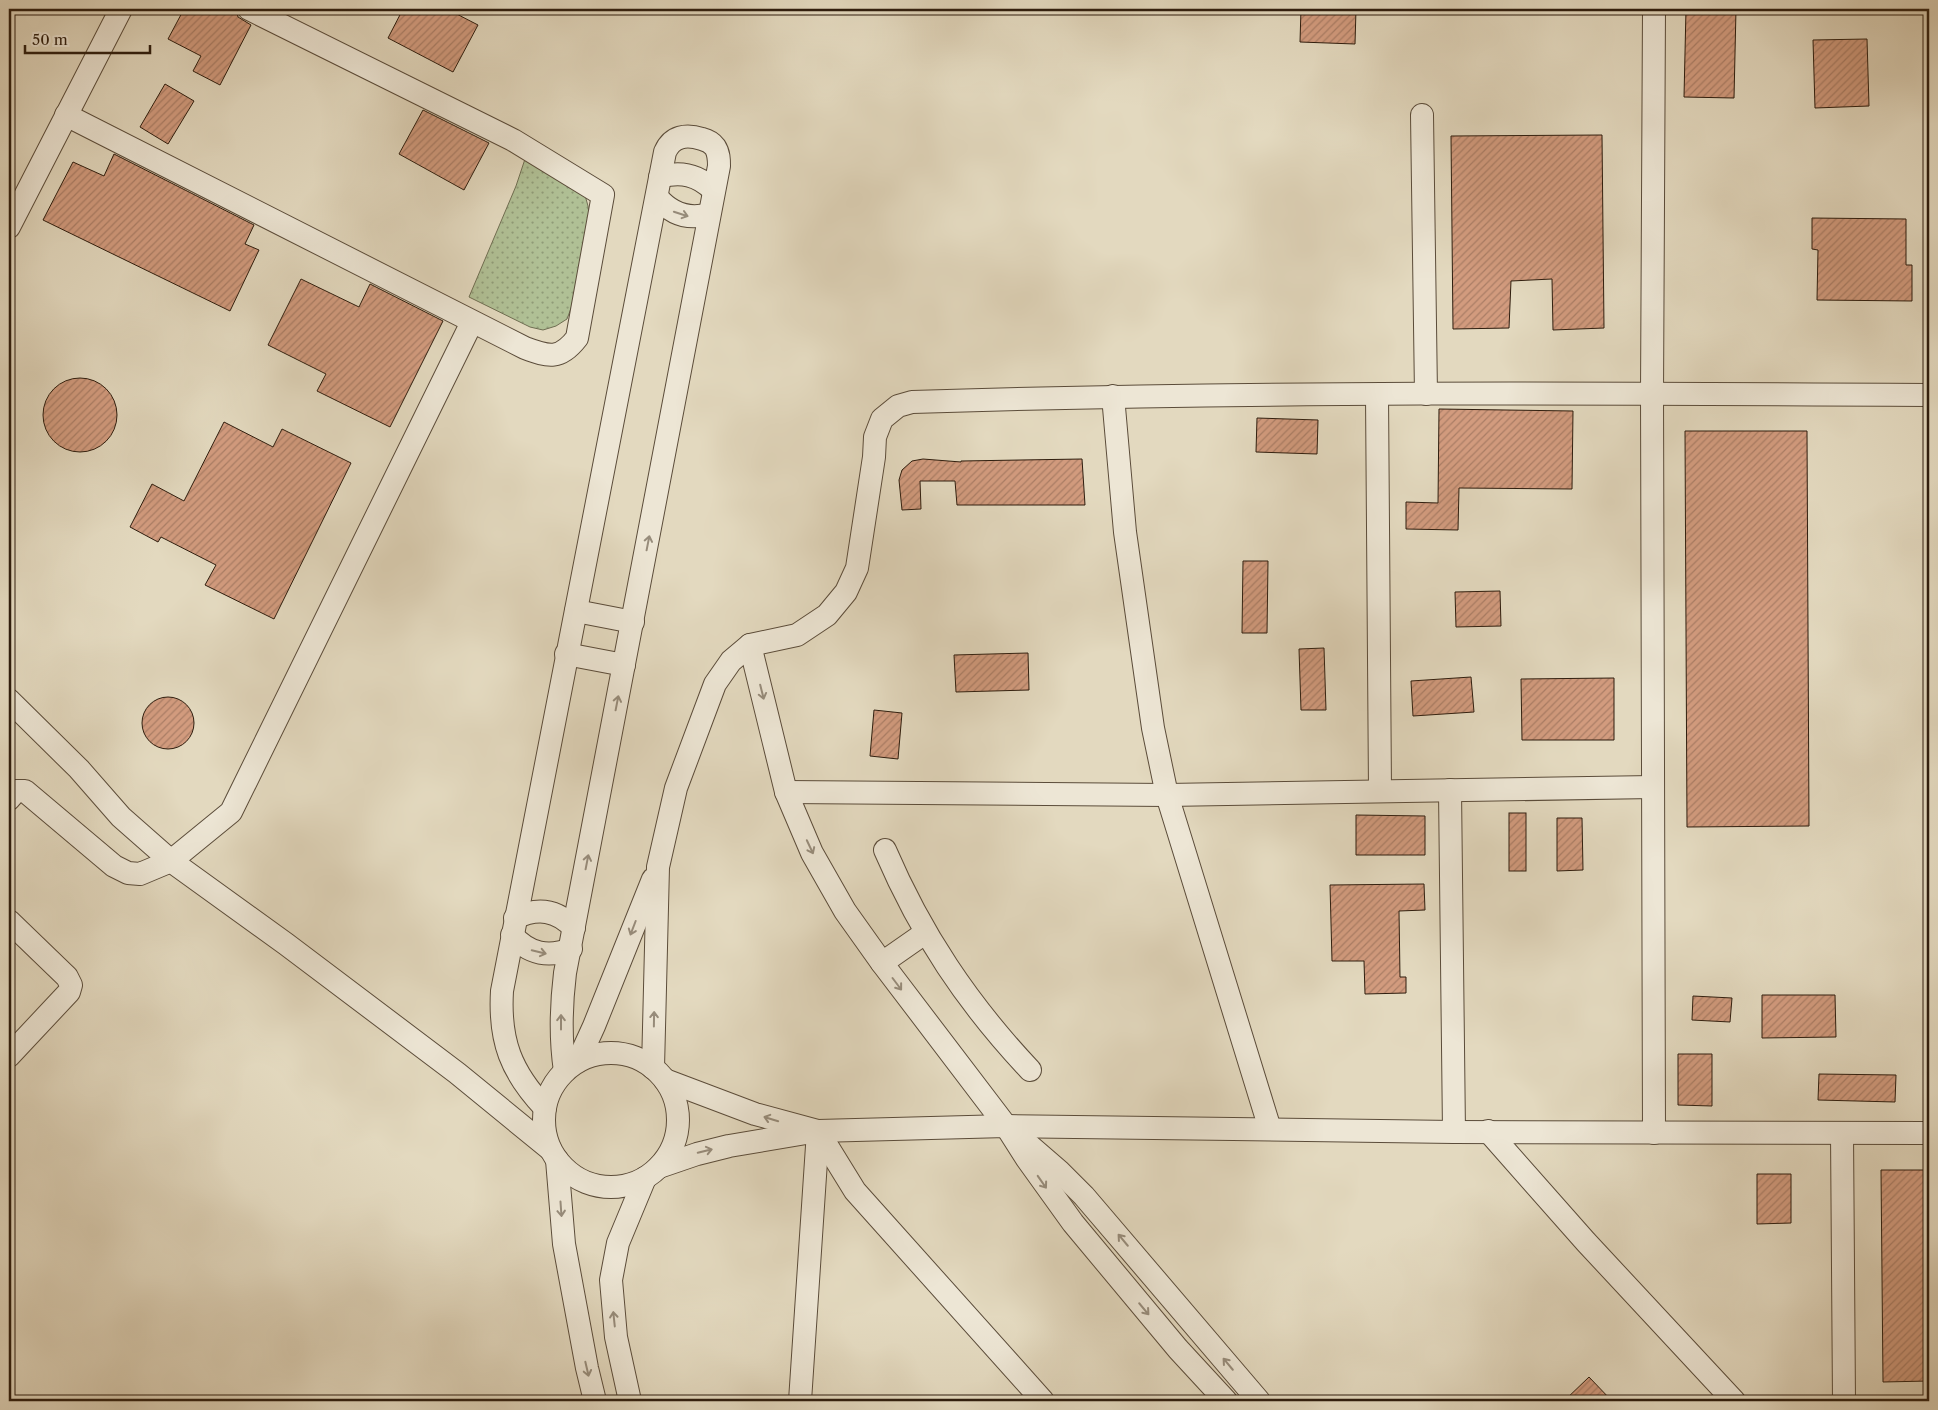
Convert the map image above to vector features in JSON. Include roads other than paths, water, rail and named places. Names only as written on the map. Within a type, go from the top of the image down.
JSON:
[{"type":"street","points":[[9,227],[121,9]]},
{"type":"street","points":[[66,115],[525,348],[543,354],[558,355],[568,349],[577,338],[603,195],[513,140],[249,9]]},
{"type":"street","points":[[1654,9],[1652,394],[1654,1133]]},
{"type":"street","points":[[1422,115],[1426,394]]},
{"type":"street","points":[[545,1108],[530,1092],[518,1074],[509,1055],[503,1034],[502,991],[665,152],[668,145],[681,136],[693,136],[707,140],[715,146],[719,157],[562,998],[562,1047],[572,1066]]},
{"type":"street","points":[[659,187],[677,174],[693,176],[708,184],[714,190]]},
{"type":"street","points":[[659,187],[671,211],[680,215],[700,217],[709,214]]},
{"type":"street","points":[[9,799],[16,791],[25,791],[114,866],[128,873],[140,874],[171,861],[231,812],[472,322]]},
{"type":"street","points":[[595,1401],[586,1368],[564,1244],[554,1155],[544,1129],[545,1108],[552,1088],[572,1066],[594,1026],[658,867],[676,788],[715,684],[731,661],[750,645],[797,635],[827,615],[846,592],[857,568],[874,456],[875,437],[882,419],[898,406],[912,402],[1113,396],[1426,394],[1929,395]]},
{"type":"street","points":[[1377,395],[1380,791]]},
{"type":"street","points":[[1113,396],[1125,532],[1153,728],[1167,795],[1270,1129]]},
{"type":"street","points":[[576,611],[633,622]]},
{"type":"street","points":[[750,645],[786,792],[798,823],[845,911],[882,964],[1006,1126],[1073,1223],[1172,1342],[1226,1401]]},
{"type":"street","points":[[566,654],[624,665]]},
{"type":"street","points":[[9,700],[79,769],[121,817],[171,861],[457,1072],[554,1155],[571,1174],[588,1183],[607,1187],[627,1186],[697,1154],[729,1146],[818,1131],[1006,1126],[1454,1132],[1929,1133]]},
{"type":"street","points":[[786,792],[1167,795],[1652,786]]},
{"type":"street","points":[[1450,790],[1454,1132]]},
{"type":"street","points":[[885,850],[897,878],[943,962],[978,1011],[1030,1070]]},
{"type":"street","points":[[630,1401],[616,1337],[610,1280],[618,1243],[652,1173],[670,1152],[677,1134],[678,1115],[674,1096],[659,1074],[658,867]]},
{"type":"street","points":[[514,926],[530,912],[547,911],[567,920],[573,939]]},
{"type":"street","points":[[9,921],[68,977],[71,986],[69,992],[9,1056]]},
{"type":"street","points":[[514,926],[520,943],[539,953],[550,954],[573,939]]},
{"type":"street","points":[[882,964],[925,932]]},
{"type":"street","points":[[572,1066],[597,1054],[617,1054],[636,1058],[659,1074],[755,1114],[818,1131],[856,1191],[1043,1401]]},
{"type":"street","points":[[1006,1126],[1059,1171],[1084,1196],[1260,1401]]},
{"type":"street","points":[[800,1401],[818,1131]]},
{"type":"street","points":[[1488,1131],[1586,1242],[1734,1401]]},
{"type":"street","points":[[1842,1133],[1844,1401]]}]
